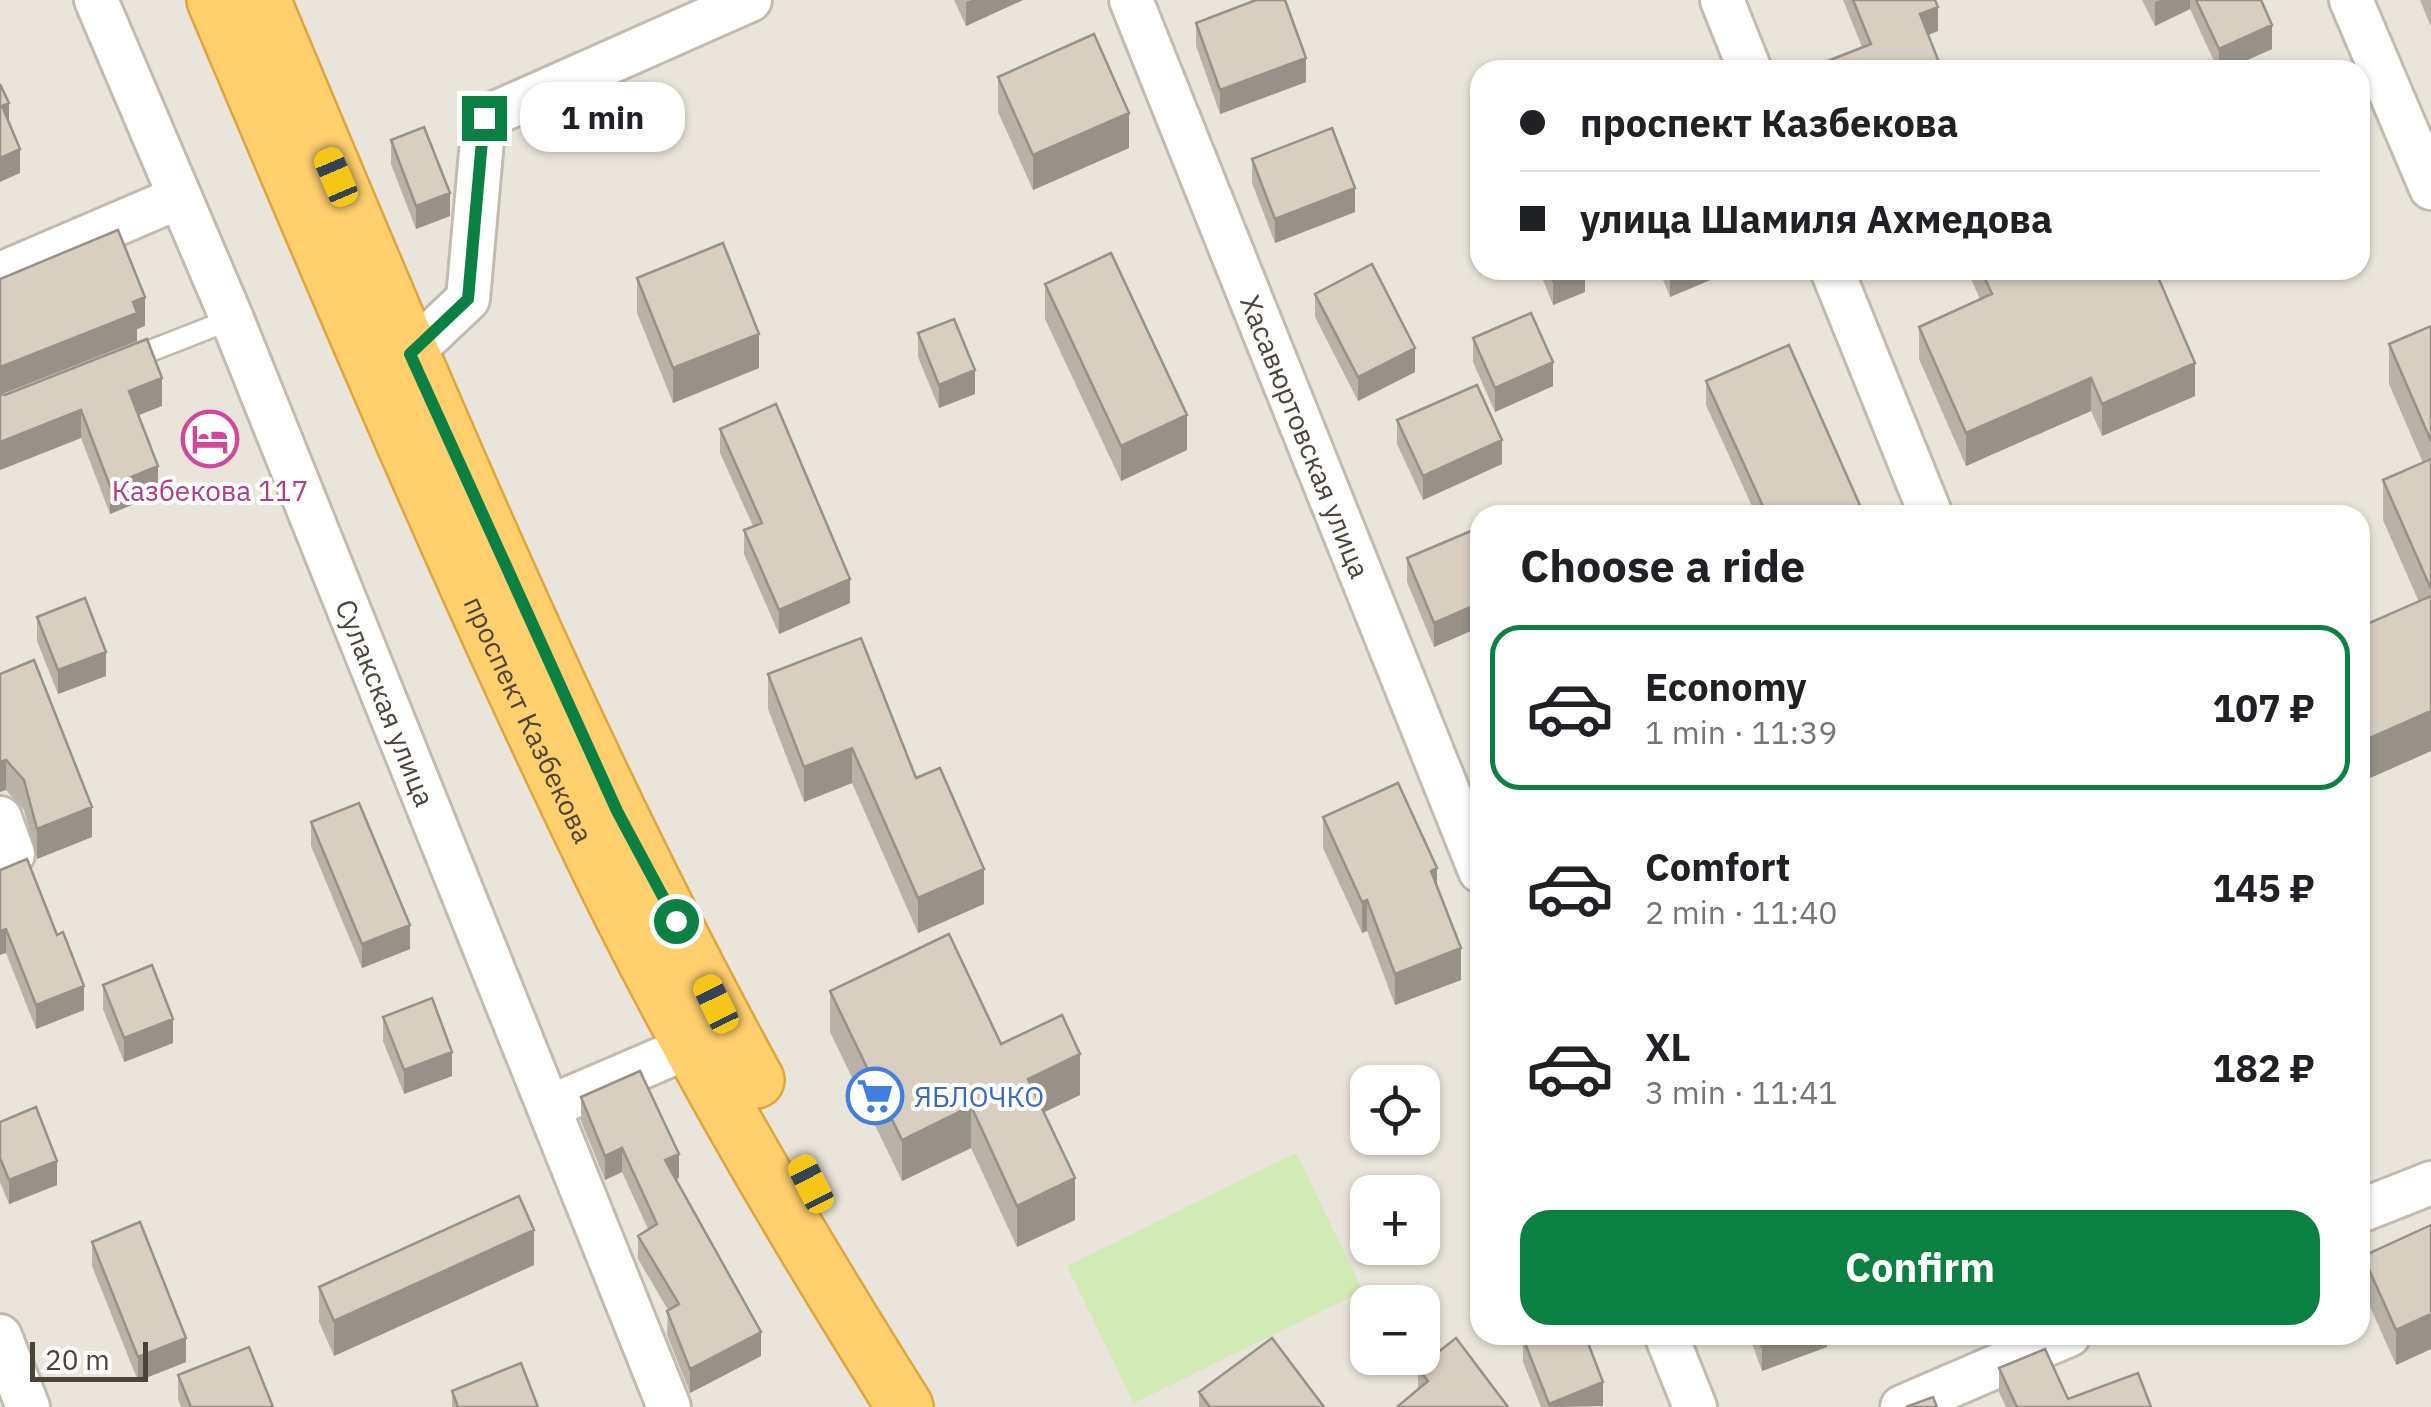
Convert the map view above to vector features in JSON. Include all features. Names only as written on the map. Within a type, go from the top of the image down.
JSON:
[{"type":"highway","name":"проспект Казбекова","points":[[216,0],[373,372],[582,832],[798,1238],[906,1407]]},
{"type":"highway","name":"проспект Казбекова","points":[[262,0],[410,354],[617,811],[827,1217],[945,1407]]},
{"type":"street","name":"Сулакская улица","points":[[96,0],[232,318],[670,1407]]},
{"type":"street","points":[[410,354],[468,299],[484,118],[750,0]]},
{"type":"street","name":"Хасавюртовская улица","points":[[1132,0],[1470,846]]},
{"type":"street","points":[[1722,0],[1746,60]]},
{"type":"street","points":[[2351,0],[2431,188]]},
{"type":"street","points":[[0,274],[180,197]]},
{"type":"street","points":[[1836,280],[1927,505]]},
{"type":"street","points":[[549,1108],[668,1056]]},
{"type":"street","points":[[2370,1207],[2431,1183]]},
{"type":"street","points":[[0,1336],[28,1407]]},
{"type":"street","points":[[1670,1345],[1695,1407]]},
{"type":"street","points":[[1902,1407],[1946,1399],[2050,1345]]},
{"type":"lane","points":[[107,368],[232,318]]},
{"type":"shaded area","points":[[0,0],[2431,0],[2431,1407],[0,1407]]},
{"type":"green space","points":[[1296,1153],[1360,1285],[1350,1285],[1350,1297],[1134,1403],[1067,1266]]},
{"type":"building","points":[[1256,0],[1285,0],[1306,58],[1220,90],[1196,23]]},
{"type":"building","points":[[1853,0],[1935,0],[1938,7],[1920,14],[1938,60],[1830,60],[1871,44]]},
{"type":"building","points":[[2196,0],[2261,0],[2272,25],[2219,49]]},
{"type":"building","points":[[1094,34],[1129,113],[1033,155],[998,77]]},
{"type":"building","points":[[0,84],[9,103],[2,106],[20,149],[0,158]]},
{"type":"building","points":[[424,127],[450,193],[416,206],[391,140]]},
{"type":"building","points":[[1332,128],[1355,188],[1275,219],[1252,159]]},
{"type":"building","points":[[118,230],[145,297],[133,302],[137,313],[0,367],[0,279]]},
{"type":"building","points":[[723,243],[759,334],[673,368],[637,278]]},
{"type":"building","points":[[1111,253],[1187,415],[1121,446],[1045,284]]},
{"type":"building","points":[[1372,264],[1415,348],[1358,377],[1315,294]]},
{"type":"building","points":[[1986,280],[2159,280],[2195,363],[2102,404],[2091,378],[1966,433],[1919,327],[1992,294]]},
{"type":"building","points":[[1531,313],[1553,362],[1495,388],[1473,338]]},
{"type":"building","points":[[954,319],[975,370],[939,385],[918,333]]},
{"type":"building","points":[[2431,326],[2431,441],[2389,344]]},
{"type":"building","points":[[147,339],[162,378],[129,391],[158,466],[110,486],[81,410],[0,442],[0,394]]},
{"type":"building","points":[[1789,345],[1860,505],[1762,505],[1706,381]]},
{"type":"building","points":[[1477,385],[1502,440],[1423,476],[1397,420]]},
{"type":"building","points":[[776,404],[850,579],[779,610],[744,530],[762,523],[720,429]]},
{"type":"building","points":[[2431,459],[2431,589],[2383,480]]},
{"type":"building","points":[[1470,531],[1470,607],[1434,623],[1407,558]]},
{"type":"building","points":[[2431,596],[2431,711],[2370,738],[2370,623]]},
{"type":"building","points":[[85,598],[106,652],[58,670],[37,617]]},
{"type":"building","points":[[861,638],[916,778],[940,768],[984,869],[918,898],[852,748],[804,767],[768,674]]},
{"type":"building","points":[[34,660],[92,807],[37,829],[24,780],[6,760],[0,762],[0,674]]},
{"type":"building","points":[[1398,783],[1437,868],[1431,871],[1461,948],[1395,974],[1367,900],[1362,902],[1323,817]]},
{"type":"building","points":[[359,803],[410,925],[362,944],[311,822]]},
{"type":"building","points":[[27,859],[57,935],[63,932],[84,986],[36,1005],[6,929],[0,931],[0,870]]},
{"type":"building","points":[[949,934],[1001,1044],[1062,1015],[1080,1054],[1028,1079],[1075,1178],[1017,1206],[971,1106],[902,1140],[830,991]]},
{"type":"building","points":[[152,965],[173,1019],[124,1038],[103,985]]},
{"type":"building","points":[[432,998],[452,1052],[404,1070],[383,1017]]},
{"type":"building","points":[[640,1071],[679,1154],[665,1160],[761,1332],[690,1369],[667,1311],[679,1304],[638,1236],[657,1224],[622,1148],[605,1156],[581,1097]]},
{"type":"building","points":[[36,1107],[57,1161],[9,1180],[0,1158],[0,1122]]},
{"type":"building","points":[[519,1196],[534,1230],[334,1321],[319,1287]]},
{"type":"building","points":[[140,1222],[186,1338],[138,1357],[92,1242]]},
{"type":"building","points":[[2431,1225],[2431,1314],[2396,1330],[2370,1272],[2370,1253]]},
{"type":"building","points":[[1272,1338],[1324,1407],[1210,1407],[1199,1392]]},
{"type":"building","points":[[1456,1338],[1508,1407],[1397,1407],[1428,1381],[1423,1375],[1440,1375],[1440,1351]]},
{"type":"building","points":[[1526,1345],[1589,1345],[1603,1382],[1549,1404]]},
{"type":"building","points":[[249,1347],[273,1407],[191,1407],[178,1375]]},
{"type":"building","points":[[2045,1349],[2068,1399],[2138,1373],[2151,1407],[2017,1407],[1999,1368]]},
{"type":"building","points":[[521,1363],[538,1407],[458,1407],[452,1391]]},
{"type":"building","points":[[1933,1397],[1937,1407],[1906,1407]]},
{"type":"place","name":"Казбекова 117","points":[[210,439]]},
{"type":"place","name":"ЯБЛОЧКО","points":[[875,1096]]},
{"type":"route","points":[[484,118],[468,299],[410,354],[617,811],[676,921]]}]
